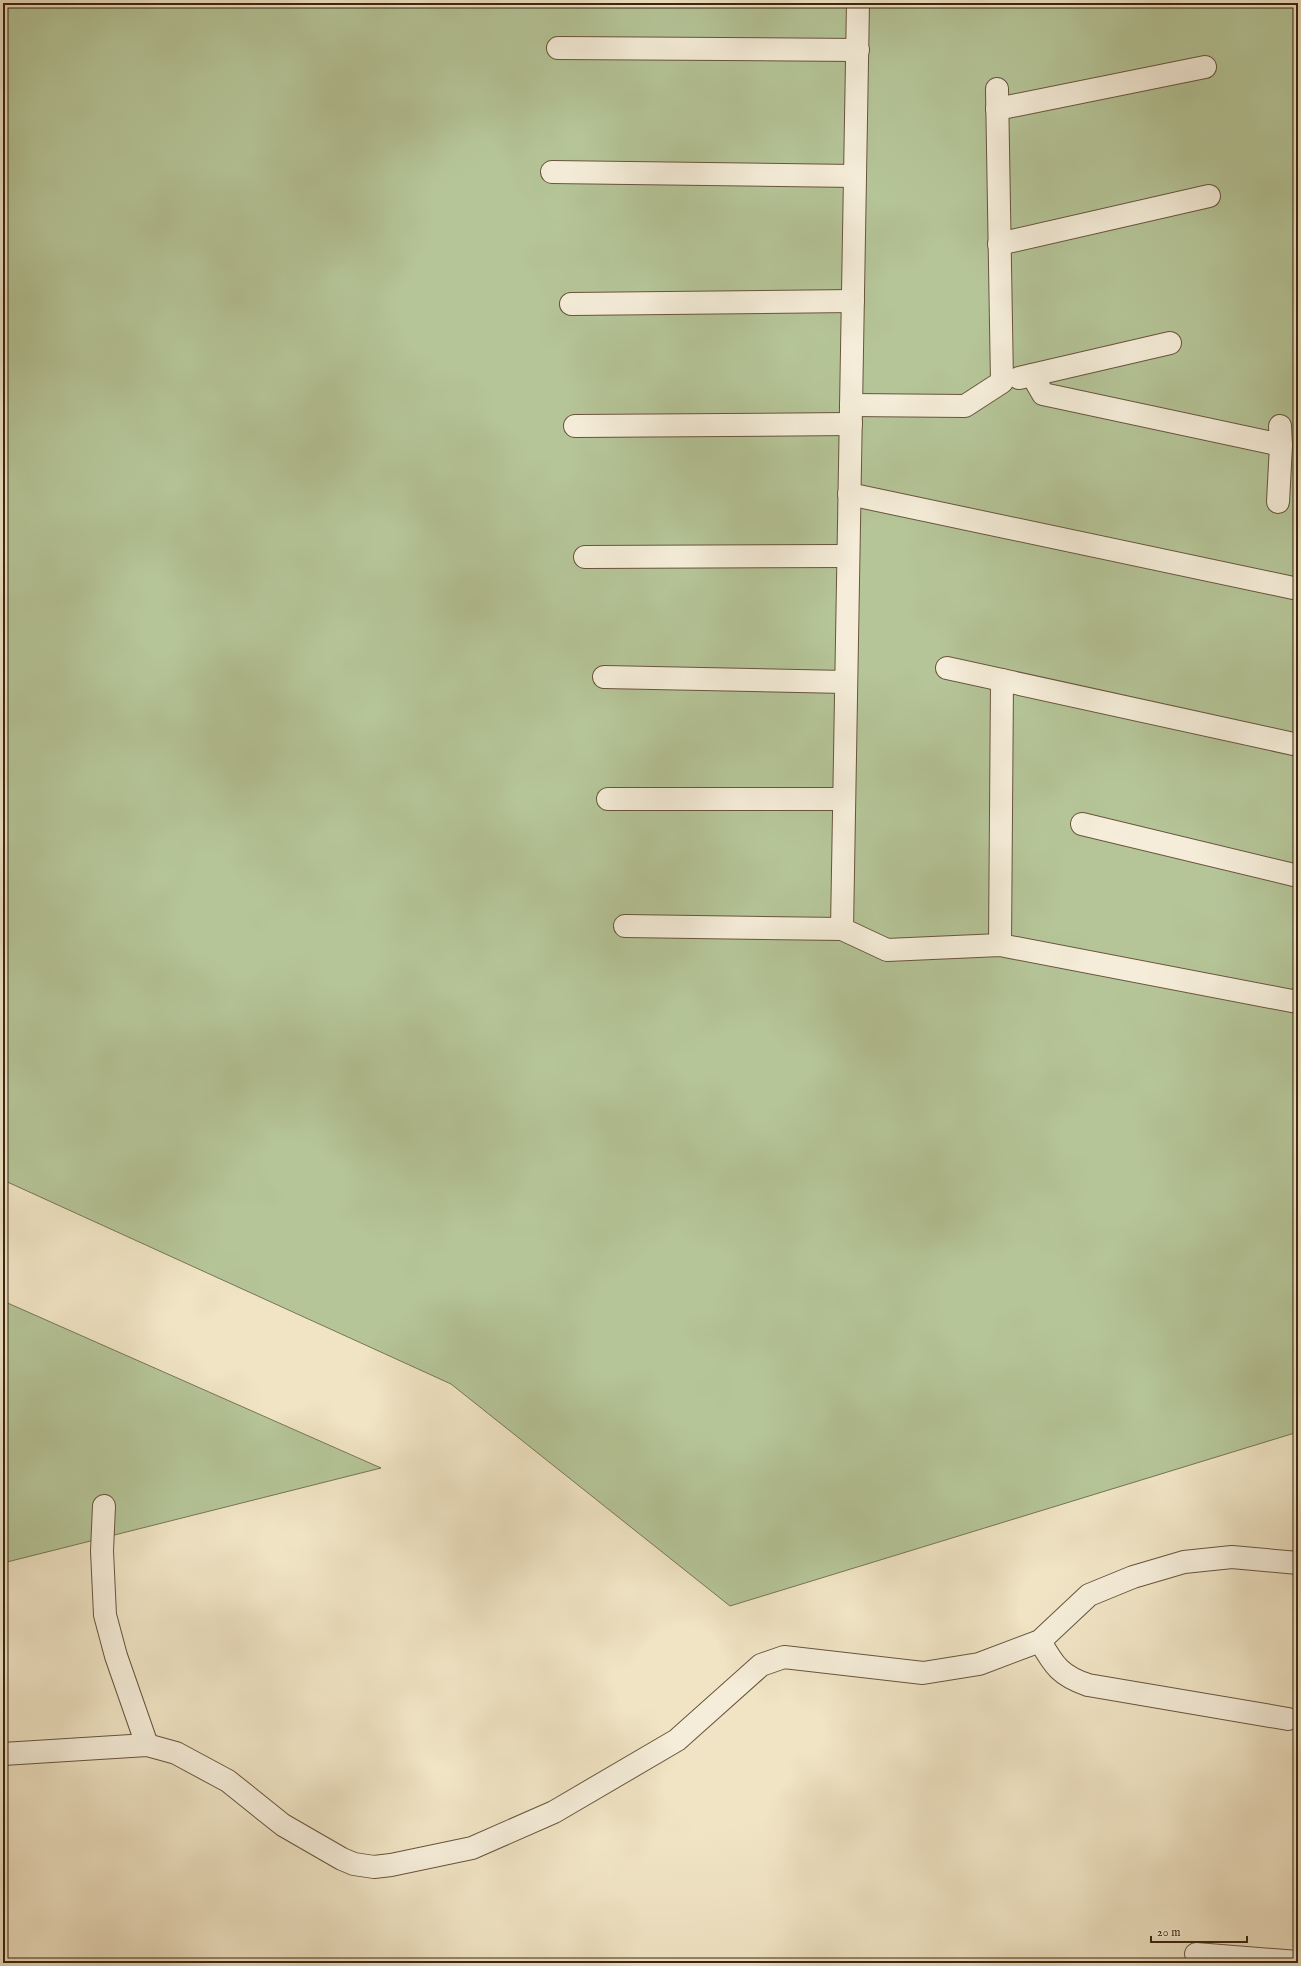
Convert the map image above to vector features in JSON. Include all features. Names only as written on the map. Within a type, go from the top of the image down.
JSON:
[{"type":"street","points":[[842,929],[858,3]]},
{"type":"street","points":[[558,48],[858,50]]},
{"type":"street","points":[[1002,382],[997,99],[1205,67]]},
{"type":"street","points":[[552,172],[855,176]]},
{"type":"street","points":[[999,244],[1209,196]]},
{"type":"street","points":[[571,304],[853,301]]},
{"type":"street","points":[[575,426],[851,414],[965,406],[1002,382],[1170,343]]},
{"type":"street","points":[[1032,375],[1042,394],[1281,436],[1278,502]]},
{"type":"street","points":[[850,494],[1298,589]]},
{"type":"street","points":[[585,557],[848,556]]},
{"type":"street","points":[[947,668],[1298,745]]},
{"type":"street","points":[[604,677],[846,682]]},
{"type":"street","points":[[1000,945],[1002,680]]},
{"type":"street","points":[[608,799],[844,799]]},
{"type":"street","points":[[1082,824],[1298,876]]},
{"type":"street","points":[[625,926],[842,929],[887,950],[1000,945],[1297,1002],[1298,999]]},
{"type":"street","points":[[104,1506],[102,1551],[105,1615],[116,1656],[147,1745]]},
{"type":"street","points":[[3,1754],[147,1745],[176,1753],[228,1781],[283,1825],[342,1859],[354,1864],[374,1867],[391,1865],[472,1848],[554,1812],[677,1740],[761,1665],[784,1657],[923,1672],[979,1664],[1040,1641],[1089,1595],[1133,1577],[1184,1562],[1232,1557],[1298,1563]]},
{"type":"street","points":[[1040,1641],[1050,1659],[1060,1672],[1071,1679],[1088,1685],[1288,1719]]},
{"type":"street","points":[[1196,1954],[1298,1962]]},
{"type":"green space","points":[[3,3],[1298,3],[1298,1432],[730,1606],[451,1384],[3,1180]]},
{"type":"green space","points":[[3,1301],[381,1468],[3,1563]]}]
